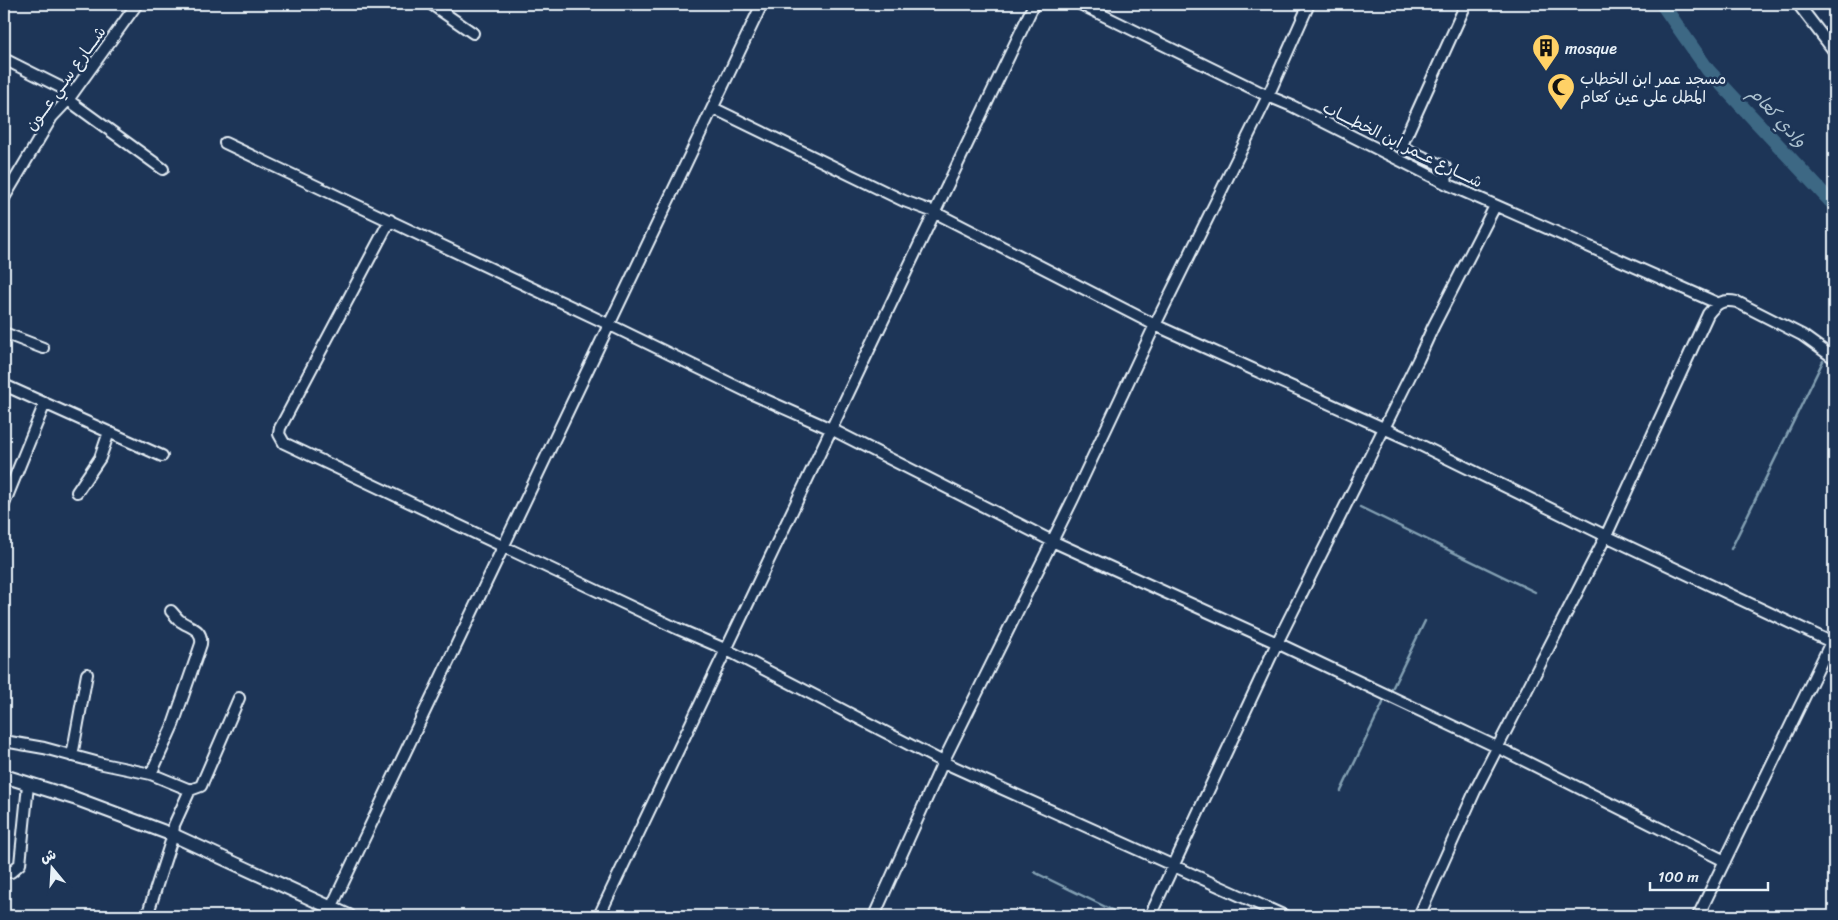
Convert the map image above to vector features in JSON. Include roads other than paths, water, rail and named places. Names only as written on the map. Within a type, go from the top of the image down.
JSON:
[{"type":"main road","points":[[4,776],[74,798],[173,836],[349,916]]},
{"type":"street","name":"شــــارع ســي عـــون","points":[[4,198],[52,117],[70,96],[137,4]]},
{"type":"street","points":[[431,4],[473,33]]},
{"type":"street","points":[[331,908],[762,4]]},
{"type":"street","points":[[599,916],[1034,4]]},
{"type":"street","name":"شــــارع عــمر ابن الخطــــاب","points":[[1080,4],[1292,106],[1447,184],[1717,303]]},
{"type":"street","points":[[874,916],[943,762],[1268,96],[1309,4]]},
{"type":"street","points":[[1447,184],[1443,166],[1404,148],[1402,144],[1466,4]]},
{"type":"street","points":[[1798,4],[1834,51]]},
{"type":"street","points":[[4,58],[70,96],[163,169]]},
{"type":"street","points":[[713,108],[904,201],[934,212],[1155,325],[1465,466],[1606,536],[1833,639],[1698,916]]},
{"type":"street","points":[[225,143],[758,397],[831,429],[1052,541],[1277,643],[1499,748],[1725,860]]},
{"type":"street","points":[[1150,916],[1277,643],[1495,206]]},
{"type":"street","points":[[390,220],[280,428],[279,434],[284,442],[503,547],[727,650],[943,762],[1285,916]]},
{"type":"street","points":[[1419,916],[1475,791],[1499,748],[1606,536],[1708,314],[1717,303],[1728,300],[1737,302],[1802,334],[1834,358]]},
{"type":"street","points":[[4,333],[43,348]]},
{"type":"street","points":[[4,385],[162,456]]},
{"type":"street","points":[[4,504],[45,403]]},
{"type":"street","points":[[77,492],[100,458],[109,432]]},
{"type":"street","points":[[151,774],[173,725],[202,644],[202,635],[179,620],[171,611]]},
{"type":"street","points":[[72,756],[87,674]]},
{"type":"street","points":[[4,741],[44,748],[151,774],[190,790],[201,786],[239,698]]},
{"type":"street","points":[[4,872],[11,872],[20,864],[28,785]]},
{"type":"street","points":[[147,916],[173,836],[174,825],[190,790]]},
{"type":"waterway","name":"وادي كعام","points":[[1662,4],[1708,70],[1834,205]]},
{"type":"waterway","points":[[1731,549],[1823,361]]},
{"type":"waterway","points":[[1360,507],[1535,592]]},
{"type":"waterway","points":[[1390,693],[1425,621]]},
{"type":"waterway","points":[[1341,791],[1383,703]]},
{"type":"waterway","points":[[1034,872],[1124,916]]},
{"type":"place","name":"mosque","points":[[1546,72]]},
{"type":"place","name":"مسجد عمر ابن الخطاب المطل على عين كعام","points":[[1561,111]]}]
